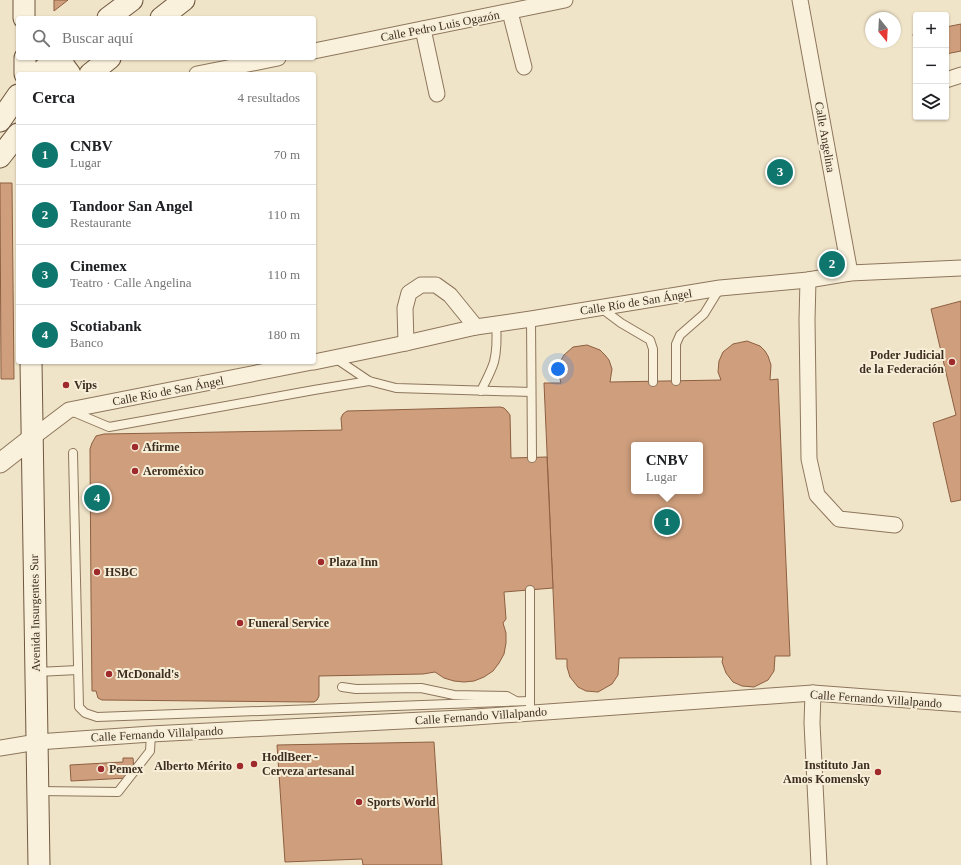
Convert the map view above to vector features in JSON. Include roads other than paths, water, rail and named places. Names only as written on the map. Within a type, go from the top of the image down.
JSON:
[{"type":"main road","points":[[24,0],[24,16]]},
{"type":"main road","points":[[111,16],[132,0]]},
{"type":"main road","points":[[164,16],[184,0]]},
{"type":"main road","points":[[25,60],[25,72]]},
{"type":"main road","points":[[40,72],[55,60]]},
{"type":"main road","points":[[62,60],[64,66],[68,72]]},
{"type":"main road","points":[[92,72],[108,60]]},
{"type":"main road","points":[[0,120],[16,98]]},
{"type":"main road","points":[[0,157],[16,137]]},
{"type":"main road","name":"Avenida Insurgentes Sur","points":[[31,364],[39,865]]},
{"type":"street","name":"Calle Pedro Luis Ogazón","points":[[316,51],[565,0]]},
{"type":"street","name":"Calle Angelina","points":[[800,0],[850,274]]},
{"type":"street","points":[[510,12],[524,67]]},
{"type":"street","points":[[423,29],[437,94]]},
{"type":"street","points":[[207,72],[268,60]]},
{"type":"street","points":[[949,79],[961,75]]},
{"type":"street","name":"Calle Río de San Ángel","points":[[316,361],[476,327],[720,288],[808,280],[850,274],[961,268]]},
{"type":"street","points":[[808,280],[809,459],[817,495],[839,519],[896,525]]},
{"type":"street","points":[[406,343],[405,308],[409,293],[421,285],[436,285],[450,295],[476,327]]},
{"type":"street","name":"Calle Río de San Ángel","points":[[32,438],[69,410],[300,364]]},
{"type":"street","points":[[0,463],[32,438]]},
{"type":"street","points":[[813,693],[812,722],[819,865]]},
{"type":"street","name":"Calle Fernando Villalpando","points":[[0,748],[37,742],[151,734],[461,718],[530,707],[813,693],[961,704]]},
{"type":"lane","points":[[676,381],[676,344],[680,335],[704,314],[720,288]]},
{"type":"lane","points":[[600,307],[621,323],[650,340],[653,350],[653,382]]},
{"type":"lane","points":[[531,319],[532,458]]},
{"type":"lane","points":[[481,391],[490,374],[494,362],[497,337],[496,324]]},
{"type":"lane","points":[[335,358],[369,381],[396,388],[531,392]]},
{"type":"lane","points":[[69,410],[109,427],[369,381]]},
{"type":"lane","points":[[73,453],[79,707],[85,713],[97,717],[516,702]]},
{"type":"lane","points":[[342,687],[356,689],[421,688],[454,695],[507,696],[516,702],[530,707],[530,590]]},
{"type":"lane","points":[[36,672],[78,670]]},
{"type":"lane","points":[[38,791],[118,792],[150,751],[151,734]]},
{"type":"place","name":"Cinemex","points":[[780,172]]},
{"type":"place","name":"Tandoor San Angel","points":[[832,264]]},
{"type":"place","name":"Poder Judicial de la Federación","points":[[952,362]]},
{"type":"place","name":"Vips","points":[[66,385]]},
{"type":"place","name":"Afirme","points":[[135,447]]},
{"type":"place","name":"Aeroméxico","points":[[135,471]]},
{"type":"place","name":"Scotiabank","points":[[97,498]]},
{"type":"place","name":"CNBV","points":[[667,522]]},
{"type":"place","name":"Plaza Inn","points":[[321,562]]},
{"type":"place","name":"HSBC","points":[[97,572]]},
{"type":"place","name":"Funeral Service","points":[[240,623]]},
{"type":"place","name":"McDonald's","points":[[109,674]]},
{"type":"place","name":"HodlBeer - Cerveza artesanal","points":[[254,764]]},
{"type":"place","name":"Alberto Mérito","points":[[240,766]]},
{"type":"place","name":"Pemex","points":[[101,769]]},
{"type":"place","name":"Instituto Jan Amos Komensky","points":[[878,772]]},
{"type":"place","name":"Sports World","points":[[359,802]]}]
